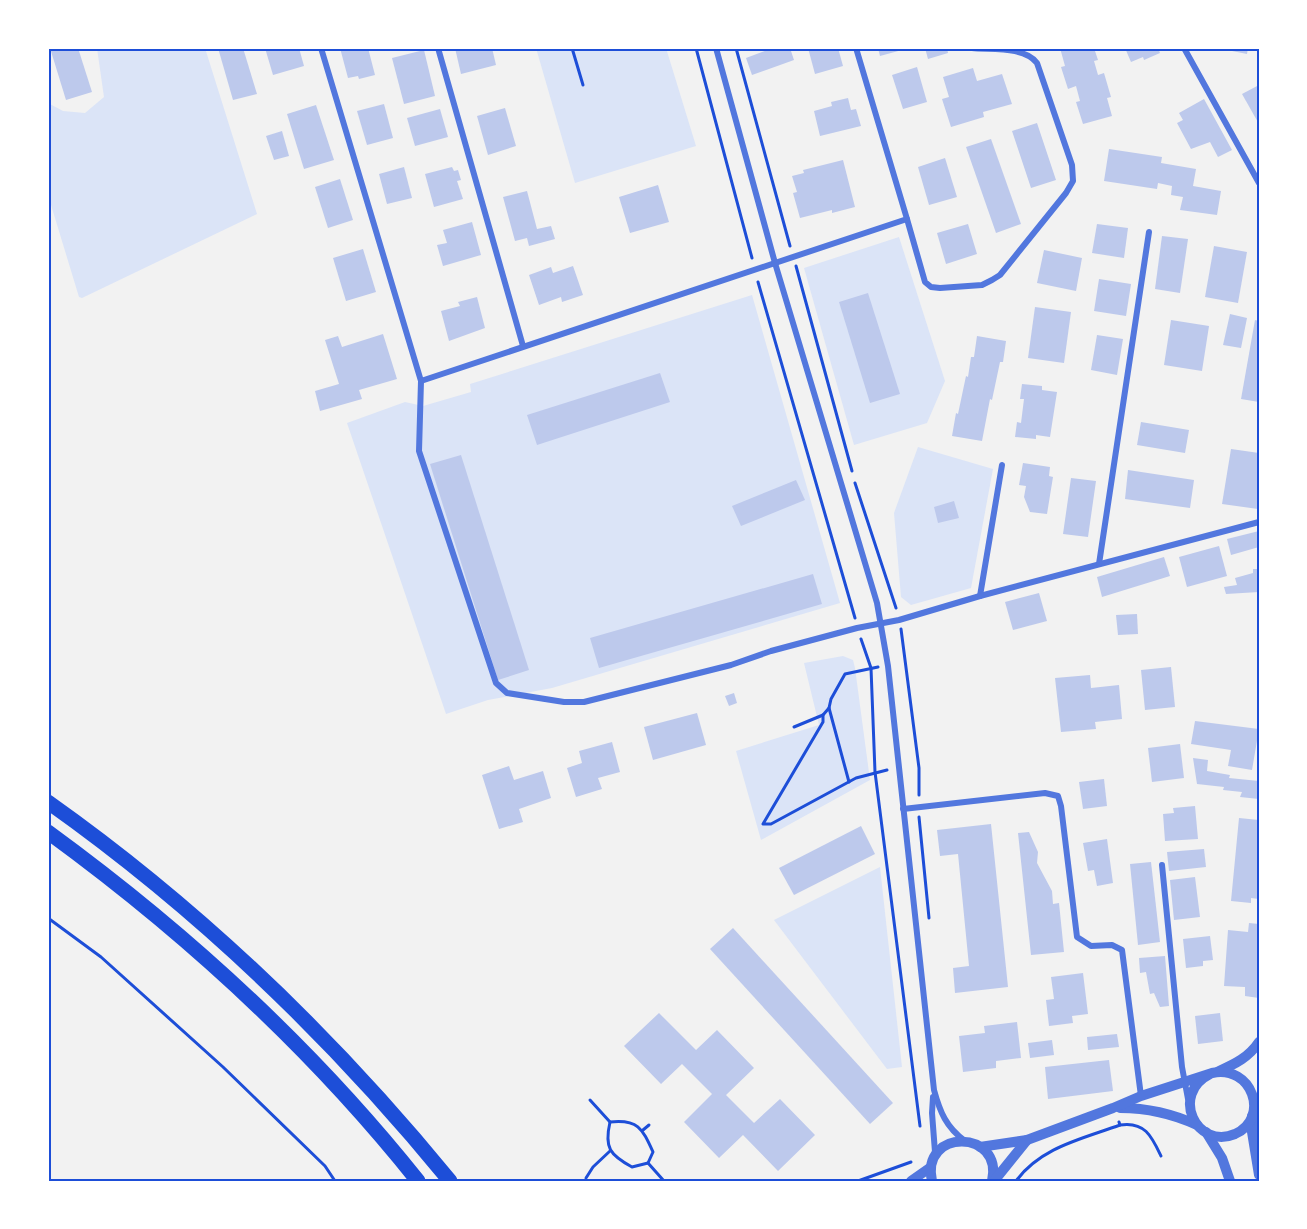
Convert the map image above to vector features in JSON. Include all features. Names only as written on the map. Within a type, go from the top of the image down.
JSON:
[{"type":"highway","points":[[48,802],[161,888],[261,976],[342,1057],[450,1181]]},
{"type":"highway","points":[[48,832],[176,932],[255,1004],[330,1080],[418,1181]]},
{"type":"street","points":[[321,48],[421,381],[419,451],[496,683],[507,693],[564,702],[584,702],[731,665],[771,651],[857,628],[900,621],[980,596],[1259,522]]},
{"type":"street","points":[[438,48],[523,346]]},
{"type":"street","points":[[716,48],[775,263],[881,623],[888,666],[934,1090],[946,1123],[966,1142]]},
{"type":"street","points":[[856,48],[925,282],[931,287],[940,288],[982,285],[1000,275],[1066,193],[1073,181],[1072,165],[1037,63],[1032,56],[972,48]]},
{"type":"street","points":[[1184,48],[1259,183]]},
{"type":"street","points":[[421,381],[907,219]]},
{"type":"street","points":[[1099,564],[1149,232]]},
{"type":"street","points":[[980,596],[1002,465]]},
{"type":"street","points":[[903,809],[1045,793],[1058,796],[1077,936],[1091,946],[1112,945],[1122,950],[1141,1096]]},
{"type":"street","points":[[1162,865],[1182,1067],[1190,1109],[1222,1158],[1230,1181]]},
{"type":"street","points":[[1190,1109],[1193,1089],[1200,1080],[1240,1061],[1259,1042]]},
{"type":"street","points":[[980,1147],[1027,1140],[1141,1096],[1211,1074],[1228,1072],[1244,1081],[1253,1096],[1252,1132],[1259,1175]]},
{"type":"street","points":[[932,1181],[936,1142],[932,1113],[934,1090]]},
{"type":"street","points":[[1113,1108],[1151,1109],[1175,1115],[1222,1137],[1245,1127],[1259,1101]]},
{"type":"street","points":[[993,1181],[1027,1140]]},
{"type":"street","points":[[911,1181],[921,1176],[941,1148],[951,1143],[966,1142],[980,1147],[990,1158],[993,1181]]},
{"type":"path","points":[[572,48],[582,85]]},
{"type":"path","points":[[696,48],[754,269],[857,628],[871,668],[875,772],[921,1136]]},
{"type":"path","points":[[849,782],[829,708],[831,699],[845,674],[871,668]]},
{"type":"path","points":[[794,727],[823,715],[829,708]]},
{"type":"path","points":[[823,715],[823,722],[763,824],[771,824],[849,782],[875,772]]},
{"type":"path","points":[[48,918],[101,957],[223,1066],[325,1166],[336,1181]]},
{"type":"path","points":[[914,1091],[934,1090]]},
{"type":"path","points":[[590,1100],[610,1122]]},
{"type":"path","points":[[1113,1108],[1120,1125]]},
{"type":"path","points":[[610,1122],[625,1120],[643,1130],[653,1152],[648,1163]]},
{"type":"path","points":[[610,1122],[606,1137],[610,1152],[632,1167],[648,1163]]},
{"type":"path","points":[[643,1130],[649,1125]]},
{"type":"path","points":[[1016,1181],[1029,1165],[1045,1153],[1120,1125],[1134,1125],[1148,1132],[1161,1156]]},
{"type":"path","points":[[586,1178],[593,1167],[610,1152]]},
{"type":"path","points":[[858,1181],[916,1159]]},
{"type":"path","points":[[648,1163],[664,1181]]},
{"type":"shaded area","points":[[97,48],[205,48],[257,214],[82,298],[79,297],[48,195],[48,103],[63,111],[85,113],[104,97]]},
{"type":"shaded area","points":[[536,48],[666,48],[696,146],[575,183]]},
{"type":"shaded area","points":[[899,237],[945,381],[927,423],[854,445],[804,268]]},
{"type":"shaded area","points":[[752,295],[840,603],[552,688],[488,700],[446,714],[347,423],[405,402],[423,406],[471,392],[470,384]]},
{"type":"shaded area","points":[[918,447],[993,469],[971,588],[911,605],[901,597],[894,513]]},
{"type":"shaded area","points":[[843,656],[853,660],[855,668],[870,780],[761,840],[736,751],[819,725],[804,663]]},
{"type":"shaded area","points":[[880,867],[902,1067],[887,1069],[774,920]]},
{"type":"building","points":[[50,48],[78,48],[92,92],[66,100]]},
{"type":"building","points":[[218,48],[243,48],[257,94],[233,100]]},
{"type":"building","points":[[265,48],[299,48],[304,66],[273,75]]},
{"type":"building","points":[[340,48],[368,48],[375,75],[359,79],[358,76],[348,78]]},
{"type":"building","points":[[455,48],[492,48],[496,65],[461,74]]},
{"type":"building","points":[[773,48],[790,48],[794,60],[752,75],[746,58]]},
{"type":"building","points":[[808,48],[838,48],[843,66],[815,74]]},
{"type":"building","points":[[878,48],[902,48],[902,50],[880,56]]},
{"type":"building","points":[[925,48],[947,48],[948,53],[928,59]]},
{"type":"building","points":[[1060,48],[1094,48],[1098,60],[1094,61],[1098,75],[1104,73],[1111,97],[1107,98],[1112,116],[1083,124],[1076,102],[1080,101],[1076,86],[1068,89],[1061,67],[1065,66]]},
{"type":"building","points":[[1125,48],[1158,48],[1160,53],[1144,60],[1143,57],[1131,62]]},
{"type":"building","points":[[1217,48],[1248,48],[1247,54]]},
{"type":"building","points":[[424,50],[435,96],[404,104],[392,58]]},
{"type":"building","points":[[917,67],[927,102],[903,109],[892,75]]},
{"type":"building","points":[[973,68],[977,81],[1002,74],[1012,104],[983,112],[984,117],[951,127],[942,99],[949,97],[943,77]]},
{"type":"building","points":[[1259,85],[1259,124],[1242,94]]},
{"type":"building","points":[[848,98],[851,110],[856,109],[861,126],[820,136],[814,111],[832,106],[831,102]]},
{"type":"building","points":[[1204,99],[1232,150],[1218,157],[1210,142],[1191,149],[1177,123],[1183,120],[1179,113]]},
{"type":"building","points":[[384,104],[393,138],[367,145],[357,111]]},
{"type":"building","points":[[316,105],[334,160],[304,169],[287,114]]},
{"type":"building","points":[[505,108],[516,146],[488,155],[477,116]]},
{"type":"building","points":[[440,109],[448,137],[415,146],[407,118]]},
{"type":"building","points":[[1037,123],[1056,180],[1031,188],[1012,131]]},
{"type":"building","points":[[282,131],[289,156],[274,160],[266,136]]},
{"type":"building","points":[[991,139],[1021,224],[996,233],[966,147]]},
{"type":"building","points":[[1109,149],[1162,157],[1161,163],[1196,169],[1193,186],[1221,191],[1217,215],[1180,210],[1183,197],[1171,195],[1172,186],[1158,183],[1157,189],[1104,181]]},
{"type":"building","points":[[945,158],[957,197],[929,205],[918,167]]},
{"type":"building","points":[[843,160],[855,207],[800,218],[793,193],[797,192],[792,176],[804,173],[803,170]]},
{"type":"building","points":[[404,167],[412,198],[387,204],[379,174]]},
{"type":"building","points":[[452,167],[454,171],[458,170],[461,180],[457,181],[463,199],[434,207],[425,174]]},
{"type":"building","points":[[340,179],[353,220],[328,228],[315,187]]},
{"type":"building","points":[[658,185],[669,222],[630,233],[619,197]]},
{"type":"building","points":[[527,191],[537,229],[551,226],[555,239],[529,246],[527,238],[515,241],[503,197]]},
{"type":"building","points":[[472,222],[481,255],[443,266],[437,245],[447,243],[443,230]]},
{"type":"building","points":[[968,224],[977,254],[946,264],[937,233]]},
{"type":"building","points":[[1097,224],[1128,228],[1124,258],[1092,253]]},
{"type":"building","points":[[1162,236],[1188,239],[1180,293],[1155,289]]},
{"type":"building","points":[[1214,246],[1247,252],[1238,303],[1205,297]]},
{"type":"building","points":[[363,249],[376,292],[346,301],[333,258]]},
{"type":"building","points":[[1044,250],[1082,258],[1076,291],[1037,283]]},
{"type":"building","points":[[573,266],[583,295],[562,302],[561,297],[539,305],[529,275],[551,267],[553,273]]},
{"type":"building","points":[[1099,279],[1131,284],[1126,316],[1094,311]]},
{"type":"building","points":[[868,293],[900,394],[870,403],[839,302]]},
{"type":"building","points":[[477,297],[485,328],[449,341],[441,311],[460,306],[458,302]]},
{"type":"building","points":[[1035,307],[1071,312],[1064,363],[1028,358]]},
{"type":"building","points":[[1230,314],[1247,318],[1241,348],[1223,345]]},
{"type":"building","points":[[1171,320],[1209,326],[1202,371],[1164,365]]},
{"type":"building","points":[[1255,320],[1259,321],[1259,402],[1241,399]]},
{"type":"building","points":[[383,334],[397,379],[359,390],[362,399],[320,411],[315,391],[339,384],[325,340],[338,336],[342,347]]},
{"type":"building","points":[[1097,335],[1123,339],[1117,375],[1091,370]]},
{"type":"building","points":[[977,336],[1006,341],[1003,362],[1000,362],[992,400],[990,399],[982,441],[952,436],[971,357],[974,357]]},
{"type":"building","points":[[660,373],[670,402],[537,445],[527,415]]},
{"type":"building","points":[[1022,384],[1042,386],[1042,390],[1057,392],[1050,437],[1036,435],[1036,439],[1015,437],[1017,422],[1021,423],[1024,399],[1020,399]]},
{"type":"building","points":[[1141,422],[1189,430],[1185,453],[1137,445]]},
{"type":"building","points":[[1231,449],[1259,453],[1258,509],[1222,504]]},
{"type":"building","points":[[461,455],[529,670],[498,680],[430,464]]},
{"type":"building","points":[[1023,463],[1050,467],[1049,476],[1053,477],[1047,514],[1030,512],[1024,497],[1026,486],[1019,485]]},
{"type":"building","points":[[1128,470],[1194,480],[1190,508],[1125,499]]},
{"type":"building","points":[[1071,478],[1096,481],[1088,537],[1063,534]]},
{"type":"building","points":[[796,480],[805,500],[741,526],[732,506]]},
{"type":"building","points":[[954,501],[959,518],[938,523],[934,507]]},
{"type":"building","points":[[1259,531],[1259,547],[1231,555],[1227,539]]},
{"type":"building","points":[[1219,546],[1227,576],[1187,587],[1179,557]]},
{"type":"building","points":[[1164,557],[1170,576],[1102,597],[1097,577]]},
{"type":"building","points":[[1253,569],[1259,569],[1259,592],[1226,594],[1224,587],[1237,585],[1235,578],[1253,573]]},
{"type":"building","points":[[813,574],[822,604],[599,668],[590,638]]},
{"type":"building","points":[[1039,593],[1047,621],[1013,630],[1005,602]]},
{"type":"building","points":[[1137,614],[1138,634],[1118,635],[1116,615]]},
{"type":"building","points":[[1171,667],[1175,707],[1145,710],[1141,670]]},
{"type":"building","points":[[1090,675],[1091,688],[1119,685],[1122,719],[1095,722],[1096,729],[1061,732],[1055,678]]},
{"type":"building","points":[[734,693],[737,703],[729,706],[725,696]]},
{"type":"building","points":[[697,713],[706,745],[653,760],[644,727]]},
{"type":"building","points":[[1195,721],[1259,729],[1252,770],[1228,766],[1231,750],[1191,744]]},
{"type":"building","points":[[612,742],[620,772],[598,778],[602,789],[576,797],[567,768],[582,763],[579,751]]},
{"type":"building","points":[[1180,744],[1184,778],[1152,782],[1148,748]]},
{"type":"building","points":[[1193,758],[1208,760],[1207,771],[1230,775],[1229,778],[1259,781],[1259,799],[1240,797],[1242,792],[1223,790],[1224,787],[1197,784]]},
{"type":"building","points":[[509,766],[514,780],[543,771],[551,798],[519,809],[523,822],[499,829],[482,775]]},
{"type":"building","points":[[1104,779],[1107,806],[1083,809],[1079,782]]},
{"type":"building","points":[[1195,806],[1198,839],[1165,841],[1163,814],[1174,813],[1173,808]]},
{"type":"building","points":[[1239,818],[1259,820],[1259,899],[1251,898],[1251,903],[1231,901]]},
{"type":"building","points":[[991,824],[1008,987],[955,993],[953,968],[969,966],[958,854],[940,856],[937,830]]},
{"type":"building","points":[[861,826],[875,854],[794,895],[779,868]]},
{"type":"building","points":[[1029,832],[1038,852],[1037,863],[1052,891],[1053,904],[1059,903],[1064,952],[1031,955],[1018,833]]},
{"type":"building","points":[[1107,839],[1113,883],[1097,886],[1094,870],[1088,871],[1083,843]]},
{"type":"building","points":[[1204,849],[1206,867],[1169,871],[1167,852]]},
{"type":"building","points":[[1151,862],[1160,942],[1138,945],[1130,864]]},
{"type":"building","points":[[1195,877],[1200,917],[1174,920],[1170,880]]},
{"type":"building","points":[[1249,923],[1259,924],[1259,998],[1245,996],[1245,987],[1224,986],[1228,930],[1248,932]]},
{"type":"building","points":[[733,928],[893,1103],[870,1124],[710,949]]},
{"type":"building","points":[[1210,936],[1213,960],[1203,961],[1203,966],[1186,968],[1183,939]]},
{"type":"building","points":[[1165,956],[1169,1006],[1160,1007],[1154,993],[1150,994],[1146,972],[1140,973],[1139,958]]},
{"type":"building","points":[[1083,973],[1088,1014],[1072,1016],[1073,1023],[1049,1026],[1046,1000],[1054,999],[1051,977]]},
{"type":"building","points":[[659,1013],[696,1050],[717,1030],[754,1068],[726,1095],[754,1123],[780,1099],[815,1135],[778,1171],[743,1135],[719,1158],[684,1122],[712,1094],[682,1064],[661,1084],[624,1046]]},
{"type":"building","points":[[1220,1013],[1223,1041],[1198,1044],[1195,1016]]},
{"type":"building","points":[[1017,1022],[1021,1058],[996,1061],[996,1068],[963,1072],[959,1036],[985,1033],[984,1026]]},
{"type":"building","points":[[1117,1034],[1119,1047],[1088,1050],[1087,1037]]},
{"type":"building","points":[[1052,1040],[1054,1055],[1030,1058],[1028,1043]]},
{"type":"building","points":[[1109,1060],[1113,1091],[1048,1099],[1045,1067]]}]
